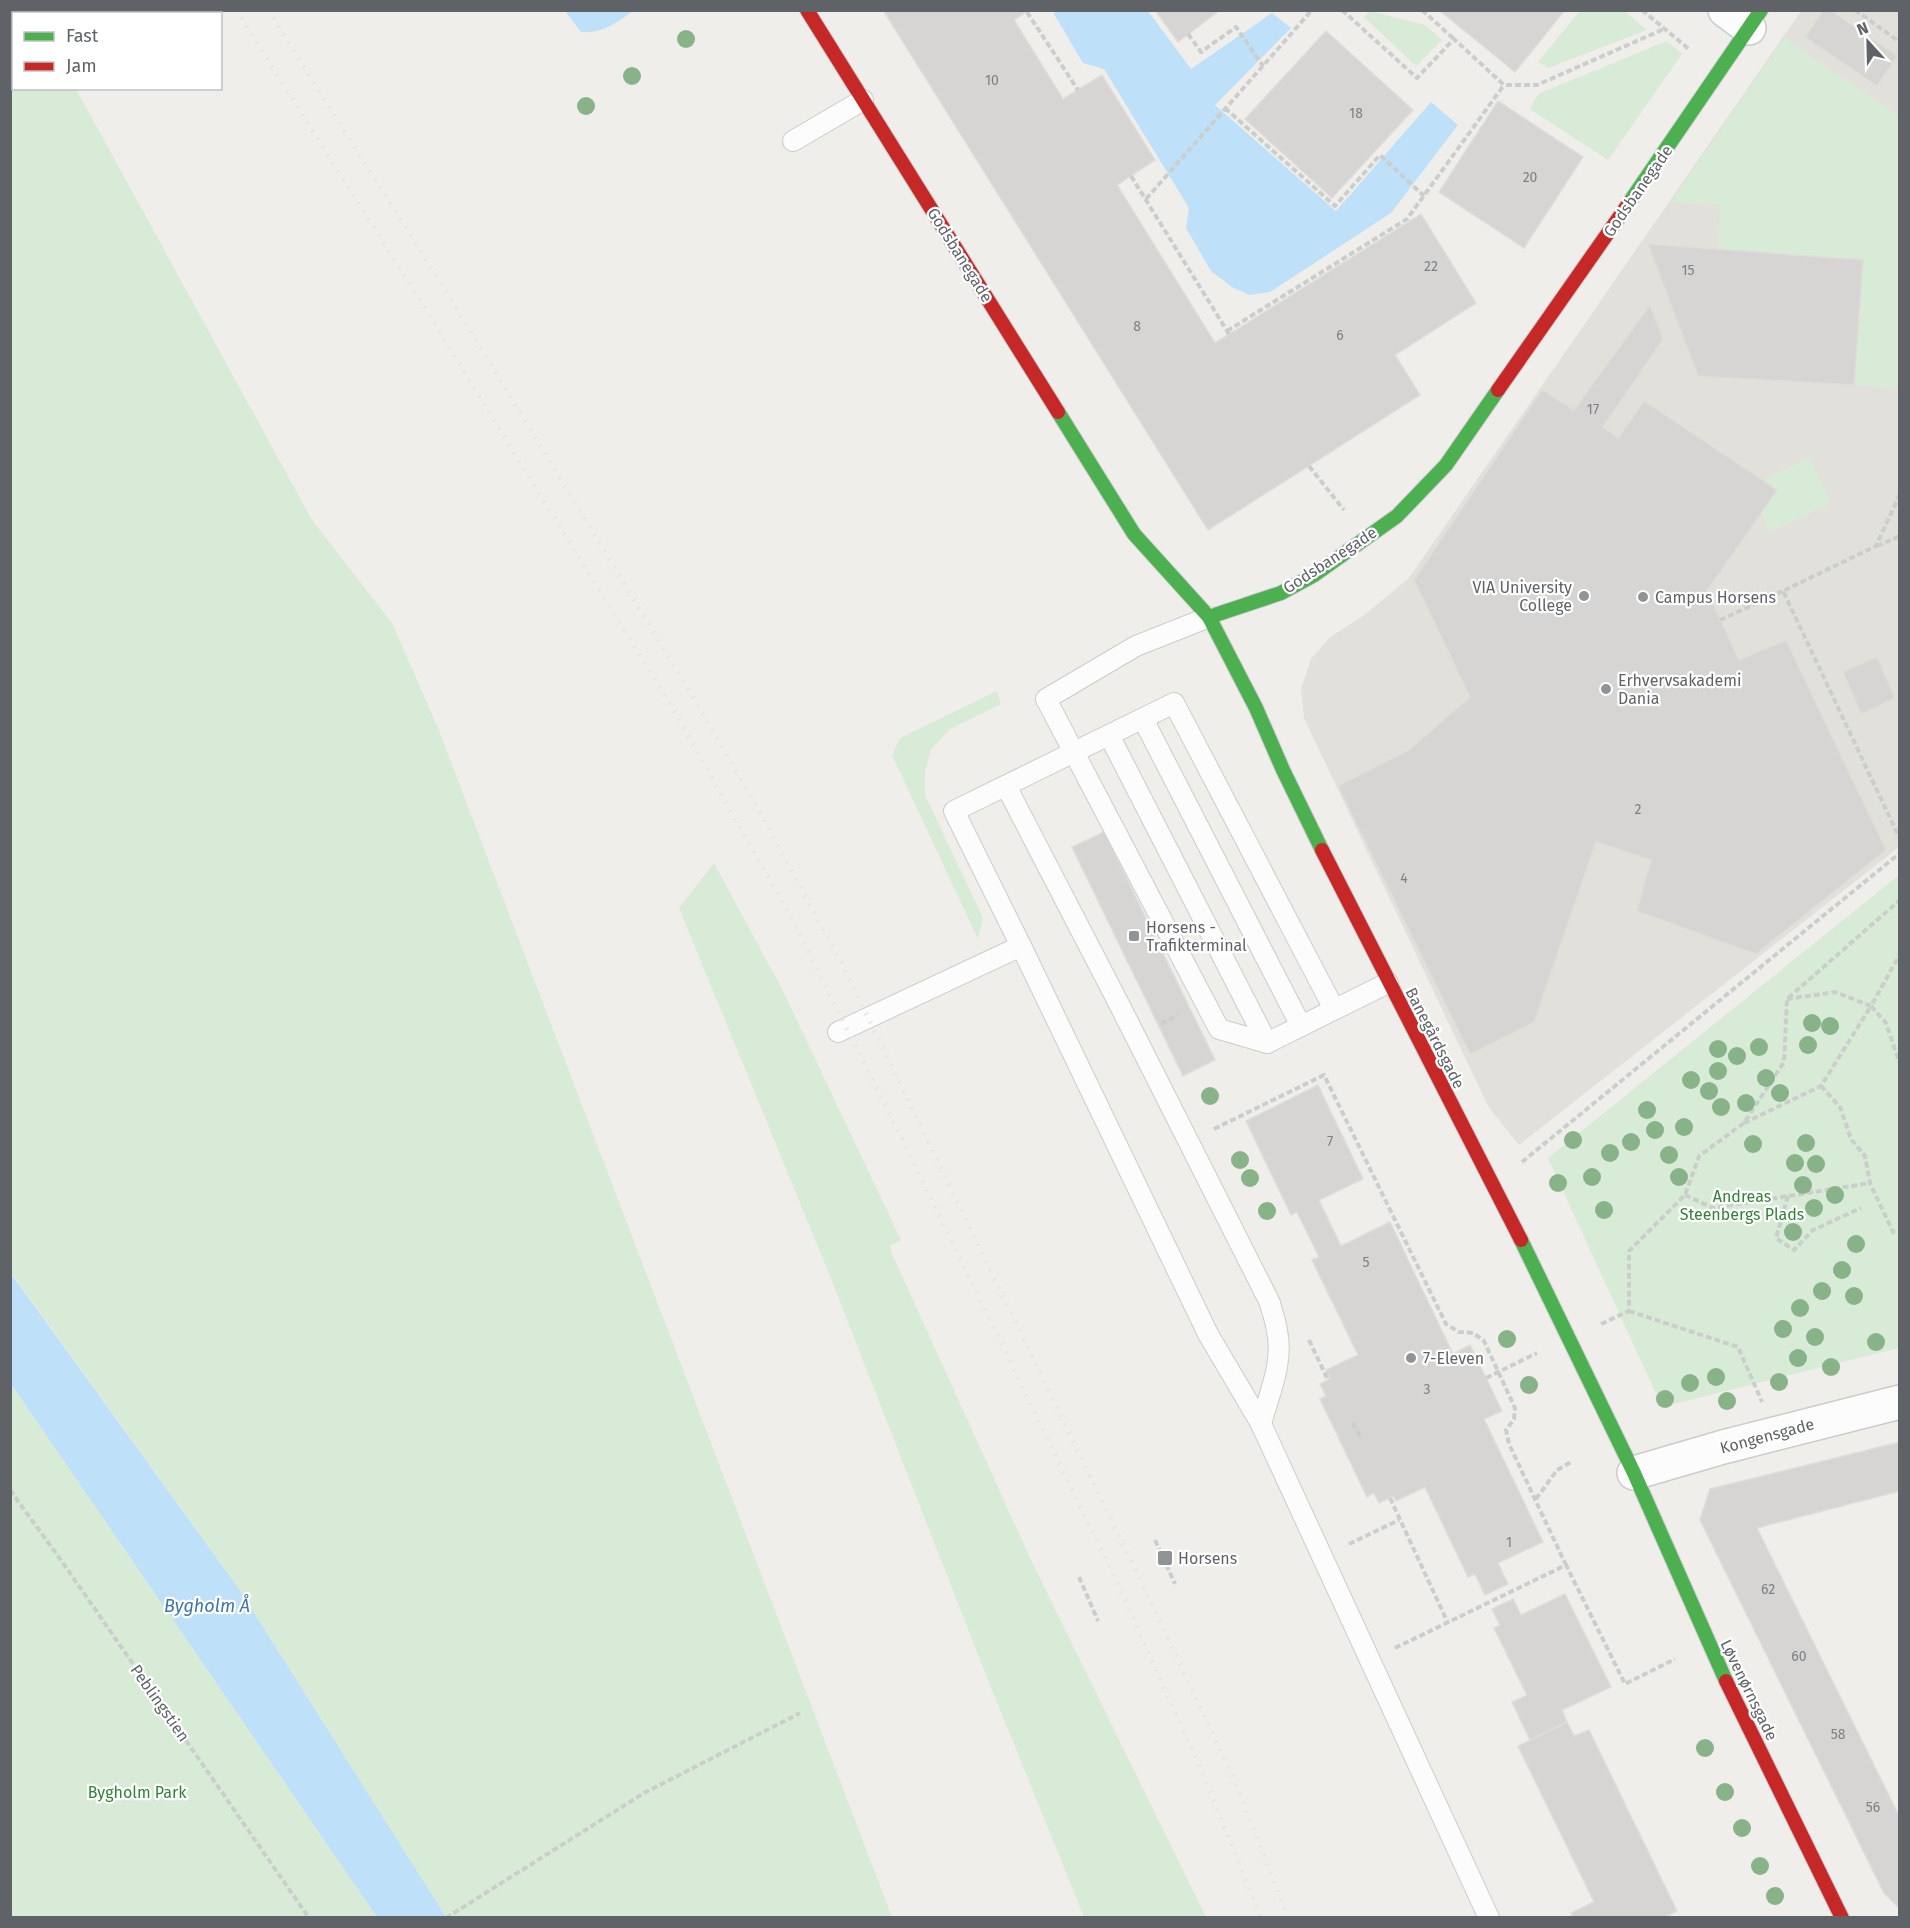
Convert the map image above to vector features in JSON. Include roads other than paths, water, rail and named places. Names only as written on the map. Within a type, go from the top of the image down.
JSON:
[{"type":"street","name":"Godsbanegade","points":[[807,10],[1134,534],[1209,617],[1281,593],[1314,574],[1397,516],[1446,465],[1719,73],[1745,16]]},
{"type":"street","name":"Banegårdsgade","points":[[1209,617],[1256,708],[1283,770],[1388,983],[1545,1287],[1634,1473]]},
{"type":"street","name":"Kongensgade","points":[[1634,1473],[1776,1433],[1899,1402]]},
{"type":"street","name":"Løvenørnsgade","points":[[1634,1473],[1708,1642],[1842,1917]]},
{"type":"lane","points":[[793,141],[863,100]]},
{"type":"lane","points":[[1209,617],[1136,646],[1046,699],[1219,1029],[1267,1043],[1388,983]]},
{"type":"lane","points":[[1334,1009],[1174,704],[954,812],[1208,1334],[1261,1424],[1489,1917]]},
{"type":"lane","points":[[1143,718],[1301,1026]]},
{"type":"lane","points":[[1109,735],[1267,1043]]},
{"type":"lane","points":[[1006,786],[1270,1303],[1278,1332],[1279,1354],[1275,1377],[1261,1424]]},
{"type":"lane","points":[[838,1032],[898,1010],[1021,946]]},
{"type":"water","points":[[565,11],[633,11],[608,27],[581,32]]},
{"type":"water","points":[[1055,11],[1148,11],[1191,69],[1272,13],[1291,28],[1215,105],[1336,211],[1431,102],[1458,125],[1391,213],[1270,292],[1249,295],[1232,287],[1211,271],[1186,228],[1189,208],[1104,69],[1083,63],[1054,14]]},
{"type":"water","name":"Bygholm Å","points":[[10,1272],[239,1589],[446,1917],[377,1917],[11,1384]]},
{"type":"railway","points":[[236,10],[427,311],[672,707],[794,923],[903,1141],[1116,1580],[1205,1779],[1261,1918]]},
{"type":"railway","points":[[268,10],[449,296],[690,692],[756,805],[843,966],[1232,1774],[1288,1918]]},
{"type":"place","name":"VIA University College","points":[[1584,596]]},
{"type":"place","name":"Campus Horsens","points":[[1643,597]]},
{"type":"place","name":"Erhvervsakademi Dania","points":[[1606,689]]},
{"type":"place","name":"Horsens - Trafikterminal","points":[[1134,936]]},
{"type":"place","name":"7-Eleven","points":[[1411,1358]]},
{"type":"place","name":"Horsens","points":[[1165,1558]]},
{"type":"park label","name":"Andreas Steenbergs Plads","points":[[1742,1205]]},
{"type":"park label","name":"Bygholm Park","points":[[137,1792]]}]
